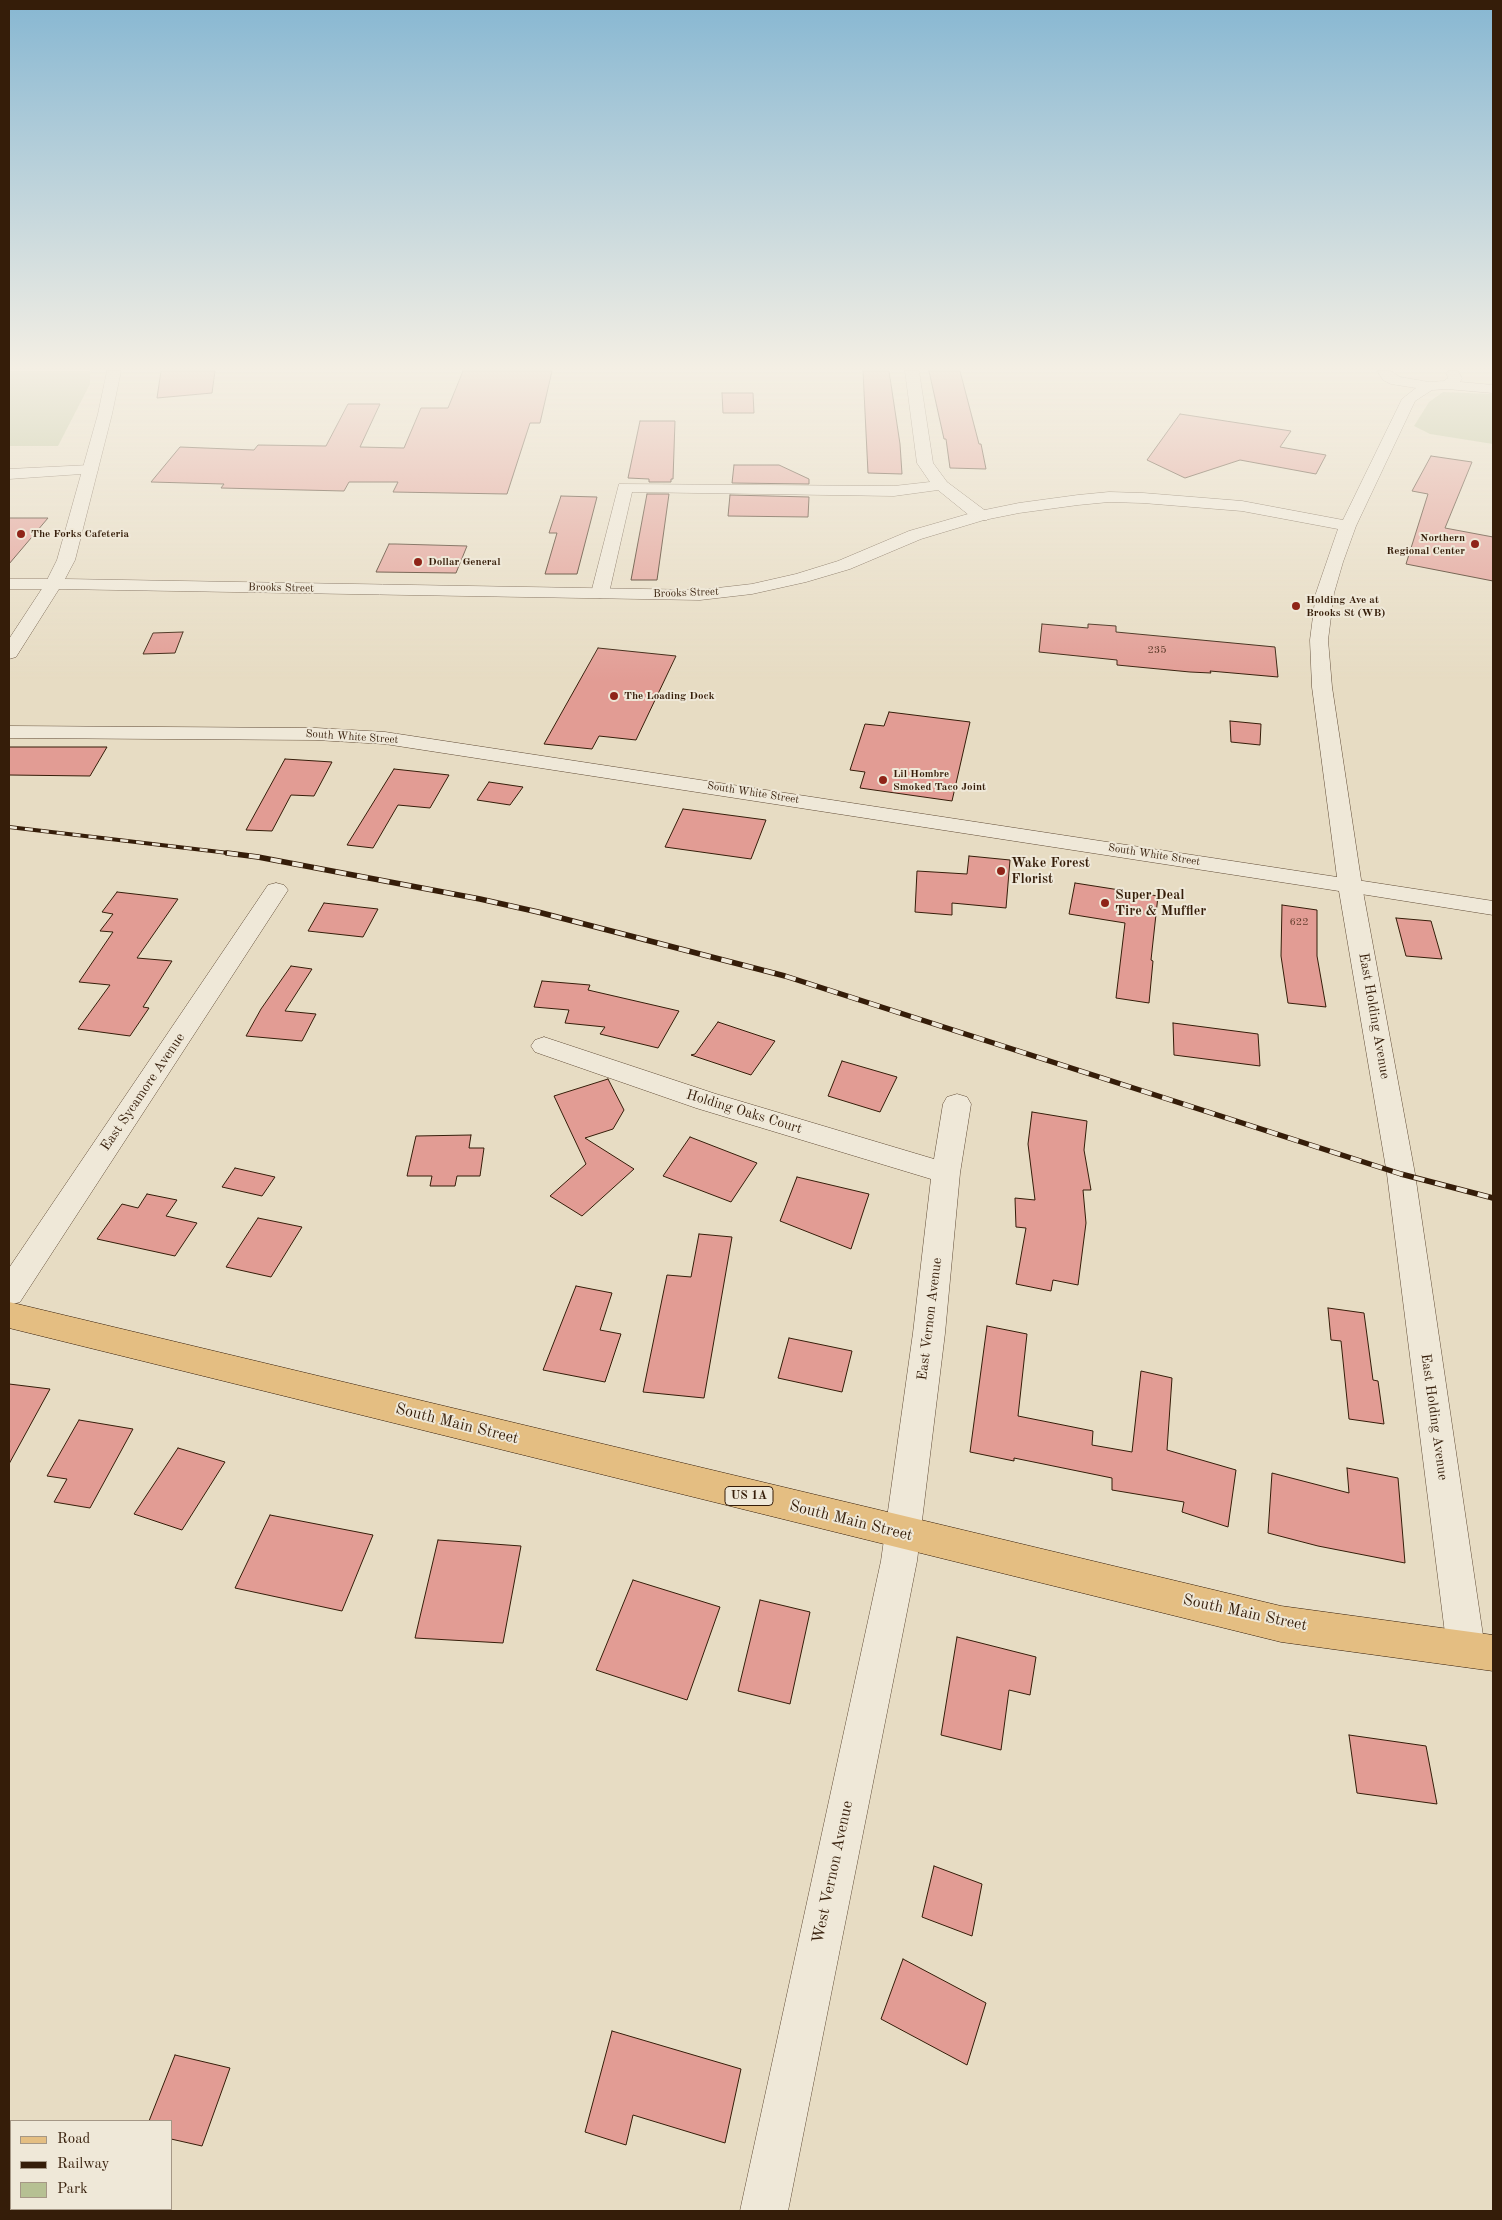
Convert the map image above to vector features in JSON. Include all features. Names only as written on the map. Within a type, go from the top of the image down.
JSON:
[{"type":"main road","name":"South Main Street","points":[[9,1315],[903,1534],[1281,1624],[1479,1651]]},
{"type":"street","points":[[9,653],[54,584],[66,560],[89,475]]},
{"type":"street","points":[[934,475],[941,485],[981,516]]},
{"type":"street","name":"East Holding Avenue","points":[[1373,475],[1348,526],[1334,562],[1325,593],[1319,640],[1322,687],[1350,886],[1400,1164],[1479,1651]]},
{"type":"street","points":[[600,593],[625,487],[865,492],[894,491],[941,485]]},
{"type":"street","name":"Brooks Street","points":[[9,584],[700,595],[752,589],[800,578],[844,565],[915,535],[981,516],[1051,504],[1122,497],[1242,506],[1348,526]]},
{"type":"street","name":"South White Street","points":[[9,732],[316,734],[386,738],[1493,908]]},
{"type":"street","name":"East Sycamore Avenue","points":[[9,1293],[276,890]]},
{"type":"street","name":"Holding Oaks Court","points":[[544,1046],[706,1101],[946,1173]]},
{"type":"street","name":"East Vernon Avenue","points":[[903,1534],[929,1333],[946,1173],[957,1104]]},
{"type":"street","name":"West Vernon Avenue","points":[[764,2211],[903,1534]]},
{"type":"building","points":[[157,475],[513,475],[507,494],[393,492],[398,482],[349,482],[344,491],[221,488],[224,484],[151,482]]},
{"type":"building","points":[[629,475],[673,475],[671,482],[649,482],[649,479],[628,478]]},
{"type":"building","points":[[733,475],[800,475],[809,479],[809,484],[732,483]]},
{"type":"building","points":[[1178,475],[1195,475],[1185,478]]},
{"type":"building","points":[[1421,475],[1467,475],[1445,528],[1493,537],[1493,581],[1406,564],[1428,494],[1412,491]]},
{"type":"building","points":[[647,494],[669,494],[657,580],[631,580]]},
{"type":"building","points":[[730,495],[809,497],[808,517],[728,516]]},
{"type":"building","points":[[561,496],[597,497],[577,574],[545,574],[557,533],[549,533]]},
{"type":"building","name":"The Forks Cafeteria","points":[[9,518],[48,518],[9,564]]},
{"type":"building","points":[[389,544],[467,546],[456,573],[376,572]]},
{"type":"building","points":[[1042,624],[1088,628],[1088,624],[1116,626],[1116,632],[1275,647],[1278,677],[1210,671],[1211,673],[1190,672],[1117,665],[1117,660],[1039,652]]},
{"type":"building","points":[[183,632],[175,653],[143,654],[153,633]]},
{"type":"building","name":"The Loading Dock","points":[[598,648],[676,656],[636,740],[599,736],[592,749],[544,744]]},
{"type":"building","points":[[889,712],[970,722],[952,801],[860,788],[865,772],[850,770],[865,724],[884,726]]},
{"type":"building","points":[[1230,721],[1261,724],[1260,745],[1231,742]]},
{"type":"building","points":[[9,747],[107,747],[90,776],[9,775]]},
{"type":"building","points":[[285,759],[332,762],[314,796],[291,795],[272,831],[246,830]]},
{"type":"building","points":[[394,769],[449,775],[430,808],[398,805],[373,848],[347,845]]},
{"type":"building","points":[[489,782],[523,787],[510,805],[477,800]]},
{"type":"building","points":[[683,809],[766,820],[751,859],[665,847]]},
{"type":"building","points":[[969,856],[1010,860],[1006,908],[952,903],[952,915],[915,912],[917,871],[967,874]]},
{"type":"building","points":[[1075,883],[1158,896],[1151,960],[1153,961],[1149,1003],[1116,998],[1125,923],[1069,914]]},
{"type":"building","points":[[117,892],[178,899],[137,958],[172,961],[143,1007],[149,1008],[130,1036],[78,1029],[110,985],[79,982],[113,932],[100,931],[113,914],[102,912]]},
{"type":"building","points":[[324,903],[378,909],[363,937],[308,931]]},
{"type":"building","points":[[1282,905],[1317,910],[1317,956],[1326,1007],[1288,1003],[1281,956]]},
{"type":"building","points":[[1396,918],[1431,921],[1442,959],[1406,956]]},
{"type":"building","points":[[291,966],[312,969],[285,1011],[316,1014],[302,1041],[246,1036],[261,1009]]},
{"type":"building","points":[[542,981],[590,985],[588,990],[679,1011],[658,1048],[600,1034],[605,1027],[565,1023],[569,1010],[534,1007]]},
{"type":"building","points":[[718,1022],[775,1041],[751,1075],[691,1055],[695,1054]]},
{"type":"building","points":[[1173,1023],[1258,1034],[1260,1066],[1174,1055]]},
{"type":"building","points":[[842,1061],[897,1077],[880,1112],[828,1096]]},
{"type":"building","points":[[608,1079],[624,1110],[613,1129],[585,1138],[634,1169],[582,1216],[550,1196],[586,1164],[554,1096]]},
{"type":"building","points":[[1032,1112],[1087,1121],[1084,1150],[1091,1190],[1083,1190],[1086,1223],[1078,1285],[1053,1280],[1051,1291],[1016,1284],[1026,1228],[1016,1227],[1015,1198],[1035,1200],[1028,1144]]},
{"type":"building","points":[[471,1135],[469,1148],[484,1148],[480,1176],[457,1176],[455,1186],[430,1186],[432,1176],[407,1176],[416,1136]]},
{"type":"building","points":[[690,1137],[757,1163],[731,1202],[663,1176]]},
{"type":"building","points":[[235,1168],[275,1177],[262,1196],[222,1187]]},
{"type":"building","points":[[797,1177],[869,1194],[851,1249],[780,1221]]},
{"type":"building","points":[[147,1194],[177,1200],[166,1216],[197,1223],[175,1256],[97,1239],[122,1204],[138,1208]]},
{"type":"building","points":[[258,1218],[302,1227],[271,1277],[226,1267]]},
{"type":"building","points":[[699,1234],[732,1237],[704,1398],[643,1392],[667,1275],[691,1277]]},
{"type":"building","points":[[576,1286],[612,1293],[600,1330],[621,1334],[605,1382],[543,1370]]},
{"type":"building","points":[[1328,1308],[1364,1313],[1373,1380],[1378,1381],[1384,1424],[1349,1419],[1341,1341],[1331,1340]]},
{"type":"building","points":[[987,1326],[1027,1334],[1018,1416],[1093,1431],[1092,1445],[1132,1452],[1141,1371],[1172,1378],[1167,1450],[1236,1470],[1228,1527],[1182,1512],[1184,1502],[1112,1490],[1112,1478],[1014,1458],[1014,1461],[970,1452]]},
{"type":"building","points":[[789,1338],[852,1351],[842,1392],[778,1378]]},
{"type":"building","points":[[9,1384],[50,1389],[9,1464]]},
{"type":"building","points":[[79,1420],[133,1429],[90,1508],[54,1502],[67,1479],[47,1476]]},
{"type":"building","points":[[178,1448],[225,1462],[182,1530],[134,1514]]},
{"type":"building","points":[[1347,1468],[1398,1478],[1405,1563],[1318,1546],[1268,1533],[1272,1473],[1349,1493]]},
{"type":"building","points":[[270,1515],[373,1535],[342,1611],[235,1588]]},
{"type":"building","points":[[438,1540],[521,1546],[503,1643],[415,1638]]},
{"type":"building","points":[[633,1580],[720,1607],[687,1700],[596,1670]]},
{"type":"building","points":[[760,1600],[810,1612],[790,1704],[738,1691]]},
{"type":"building","points":[[957,1637],[1036,1657],[1030,1695],[1009,1690],[1001,1750],[941,1735]]},
{"type":"building","points":[[1349,1735],[1426,1746],[1437,1804],[1357,1793]]},
{"type":"building","points":[[934,1866],[982,1884],[972,1936],[922,1917]]},
{"type":"building","points":[[903,1959],[986,2003],[967,2065],[881,2019]]},
{"type":"building","points":[[612,2031],[741,2069],[725,2143],[633,2115],[626,2145],[585,2132]]},
{"type":"building","points":[[175,2055],[230,2068],[202,2146],[172,2139],[172,2120],[149,2120]]},
{"type":"railway","points":[[9,827],[237,854]]},
{"type":"railway","points":[[227,853],[258,857],[480,899],[538,912],[785,976],[1401,1174],[1493,1198]]},
{"type":"place","name":"The Forks Cafeteria","points":[[21,534]]},
{"type":"place","name":"Northern Regional Center","points":[[1475,544]]},
{"type":"place","name":"Dollar General","points":[[418,562]]},
{"type":"place","name":"Holding Ave at Brooks St (WB)","points":[[1296,606]]},
{"type":"place","name":"The Loading Dock","points":[[614,696]]},
{"type":"place","name":"Lil Hombre Smoked Taco Joint","points":[[883,780]]},
{"type":"place","name":"Wake Forest Florist","points":[[1001,871]]},
{"type":"place","name":"Super Deal Tire & Muffler","points":[[1105,903]]}]
